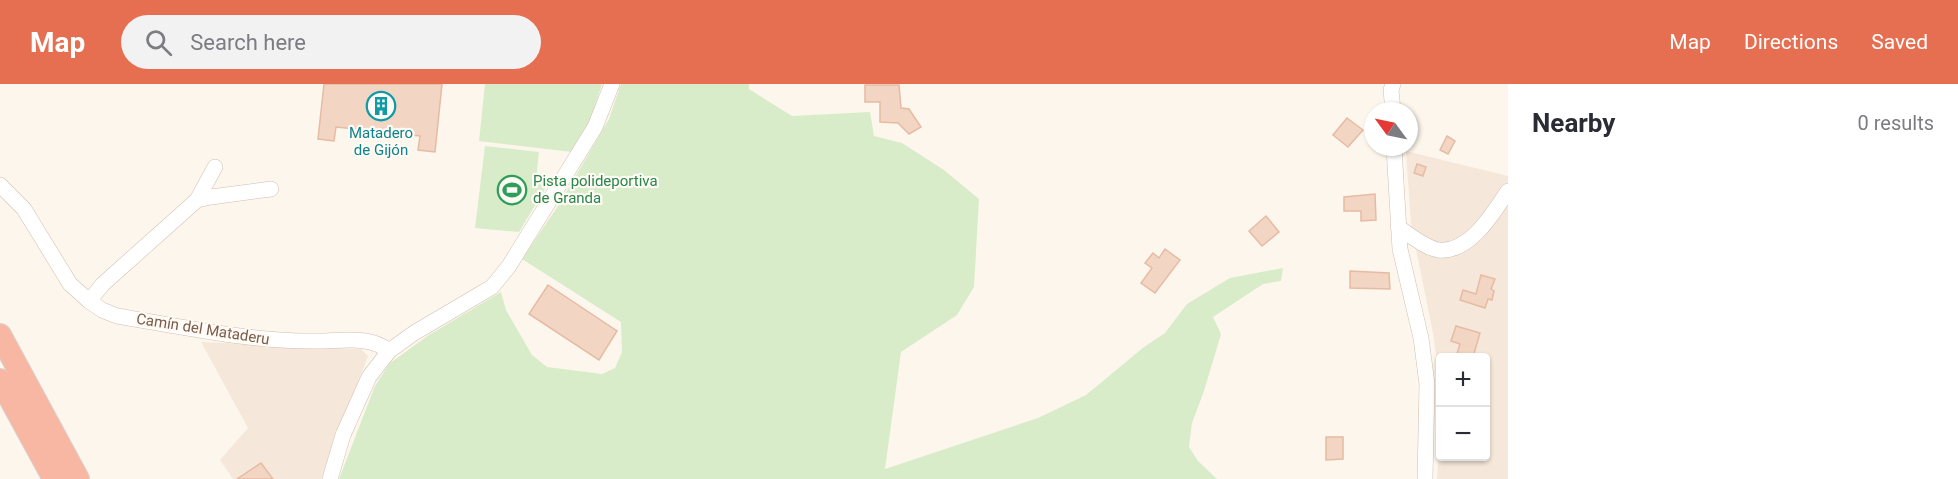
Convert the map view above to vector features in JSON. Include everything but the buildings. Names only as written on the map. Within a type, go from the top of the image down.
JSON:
[{"type":"highway","points":[[0,335],[78,479]]},
{"type":"highway","points":[[0,380],[54,479]]},
{"type":"street","points":[[330,479],[343,435],[369,377],[389,351],[414,333],[492,287],[509,266],[595,127],[612,84]]},
{"type":"street","points":[[1392,102],[1393,84]]},
{"type":"street","points":[[1394,156],[1400,249],[1421,338],[1427,384],[1425,479]]},
{"type":"street","points":[[197,200],[215,167]]},
{"type":"street","name":"Camín del Mataderu","points":[[0,184],[24,209],[70,284],[89,302],[102,310],[117,316],[236,336],[279,340],[361,340],[383,346],[389,351]]},
{"type":"street","points":[[89,302],[103,284],[197,200],[211,196],[271,189]]},
{"type":"street","points":[[1398,227],[1439,250],[1461,245],[1477,232],[1508,191]]},
{"type":"shaded area","points":[[1418,154],[1508,176],[1508,479],[1437,479],[1438,461],[1490,461],[1490,353],[1436,354],[1411,225],[1406,156],[1418,156]]},
{"type":"shaded area","points":[[201,342],[361,349],[368,356],[321,479],[233,479],[220,460],[248,428]]},
{"type":"green space","points":[[485,84],[602,84],[591,118],[572,152],[479,141]]},
{"type":"green space","points":[[621,84],[749,84],[749,89],[792,116],[870,112],[874,136],[902,143],[944,170],[979,199],[974,287],[957,315],[901,352],[885,469],[1038,418],[1086,395],[1144,347],[1165,333],[1187,304],[1230,278],[1283,268],[1281,281],[1263,284],[1213,317],[1221,334],[1192,423],[1189,447],[1198,461],[1217,479],[339,479],[375,386],[390,363],[429,335],[501,292],[506,310],[532,355],[547,367],[602,374],[615,368],[622,352],[621,322],[522,259],[558,206],[609,119]]},
{"type":"green space","name":"Pista polideportiva de Granda","points":[[485,146],[539,152],[536,179],[549,182],[519,232],[475,228]]},
{"type":"place","name":"Matadero de Gijón","points":[[381,106]]},
{"type":"place","name":"Pista polideportiva de Granda","points":[[512,190]]}]
